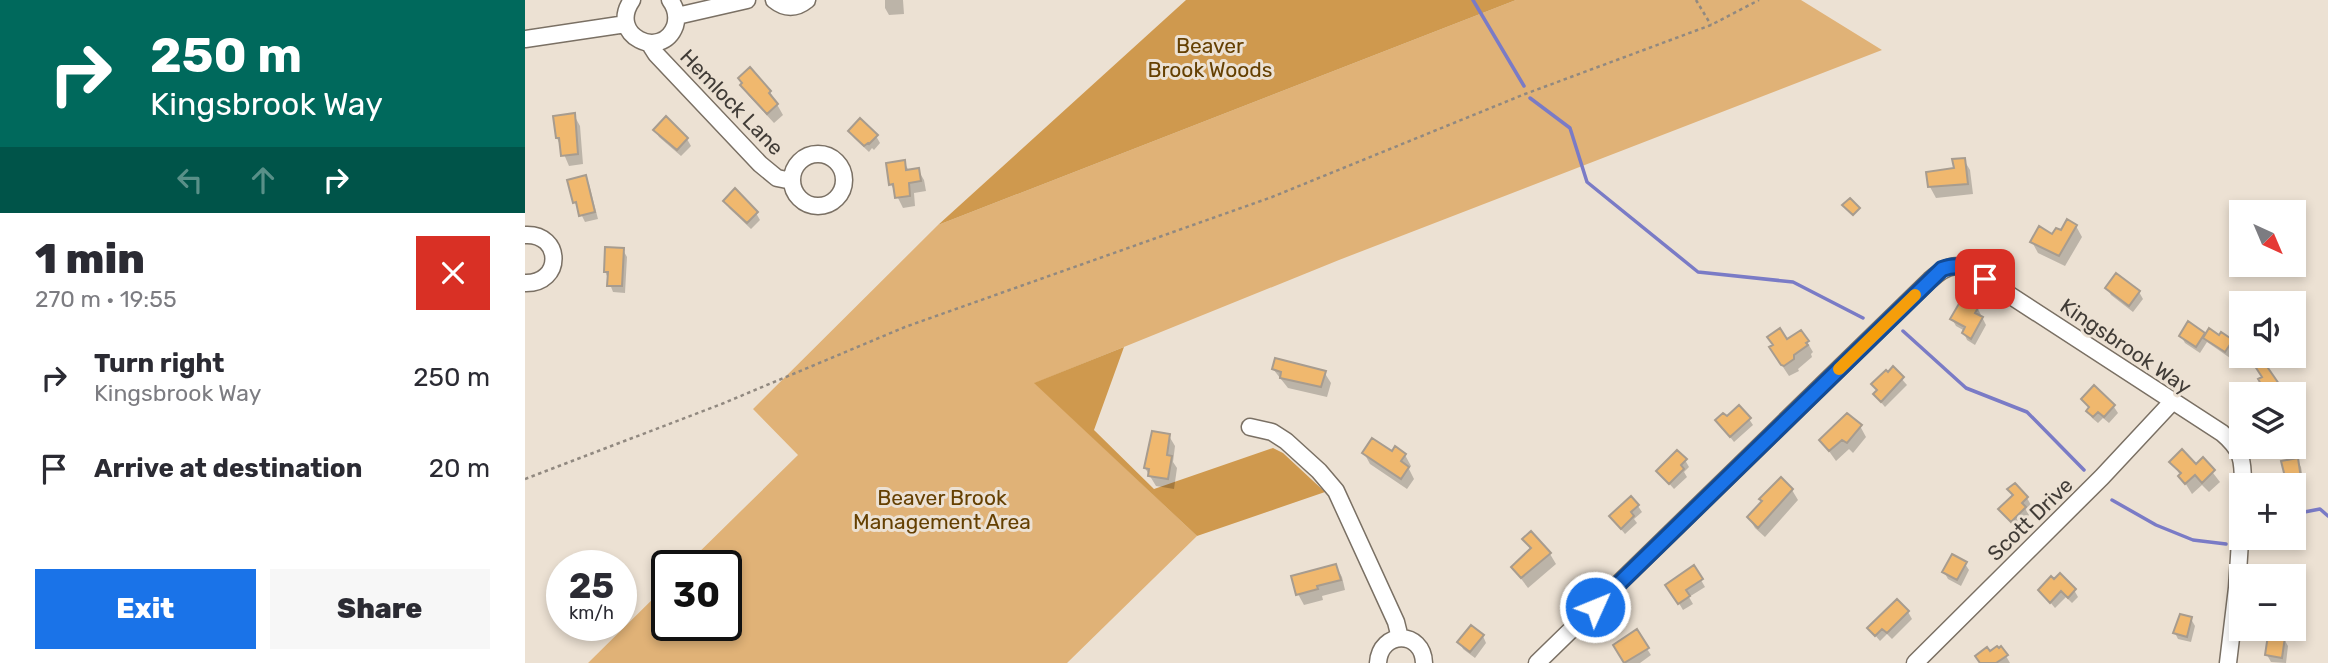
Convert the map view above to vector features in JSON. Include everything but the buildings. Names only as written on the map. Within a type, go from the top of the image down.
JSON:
[{"type":"street","points":[[525,39],[626,24],[626,13],[632,0]]},
{"type":"street","points":[[649,43],[667,37],[674,28],[677,16],[670,0]]},
{"type":"street","points":[[677,16],[747,0]]},
{"type":"street","points":[[774,0],[789,7],[807,0]]},
{"type":"street","name":"Hemlock Lane","points":[[626,24],[634,37],[649,43],[656,54],[743,148],[777,178],[792,181]]},
{"type":"street","points":[[525,235],[544,239],[553,256],[552,268],[547,275],[535,282],[525,283]]},
{"type":"street","name":"Kingsbrook Way","points":[[1537,663],[1930,279],[1942,269],[1954,265],[1962,266],[1985,279],[2222,433],[2237,446],[2243,463],[2243,473]]},
{"type":"street","name":"Scott Drive","points":[[1923,660],[2172,402]]},
{"type":"street","points":[[1250,427],[1272,432],[1286,441],[1319,471],[1336,491],[1391,610],[1400,638]]},
{"type":"street","points":[[2228,663],[2239,550]]},
{"type":"street","points":[[1378,663],[1383,646],[1400,638],[1412,640],[1422,650],[1424,663]]},
{"type":"path","points":[[1696,0],[1711,25]]},
{"type":"path","points":[[525,480],[724,403],[905,327],[1272,197],[1525,94],[1711,25],[1759,0]]},
{"type":"green space","name":"Beaver Brook Woods","points":[[1186,0],[1516,0],[938,225]]},
{"type":"green space","name":"Beaver Brook Management Area","points":[[1516,0],[1801,0],[1882,50],[1339,260],[1035,383],[1197,536],[1067,663],[588,663],[610,641],[637,641],[637,615],[651,601],[651,641],[742,641],[742,550],[701,550],[798,455],[753,409],[938,225]]},
{"type":"green space","points":[[1124,347],[1094,430],[1154,489],[1273,448],[1283,453],[1325,492],[1197,536],[1034,383]]},
{"type":"waterway","points":[[1473,0],[1524,86]]},
{"type":"waterway","points":[[1530,98],[1570,128],[1587,182],[1698,272],[1793,282],[1863,318]]},
{"type":"waterway","points":[[1903,331],[1966,388],[2027,412],[2084,470]]},
{"type":"waterway","points":[[2112,500],[2156,525],[2193,540],[2226,544]]},
{"type":"waterway","points":[[2306,512],[2320,509],[2328,516]]},
{"type":"slow traffic","points":[[1839,369],[1915,295]]},
{"type":"route","points":[[1595,607],[1930,279],[1942,269],[1954,265],[1962,266],[1985,279]]}]
